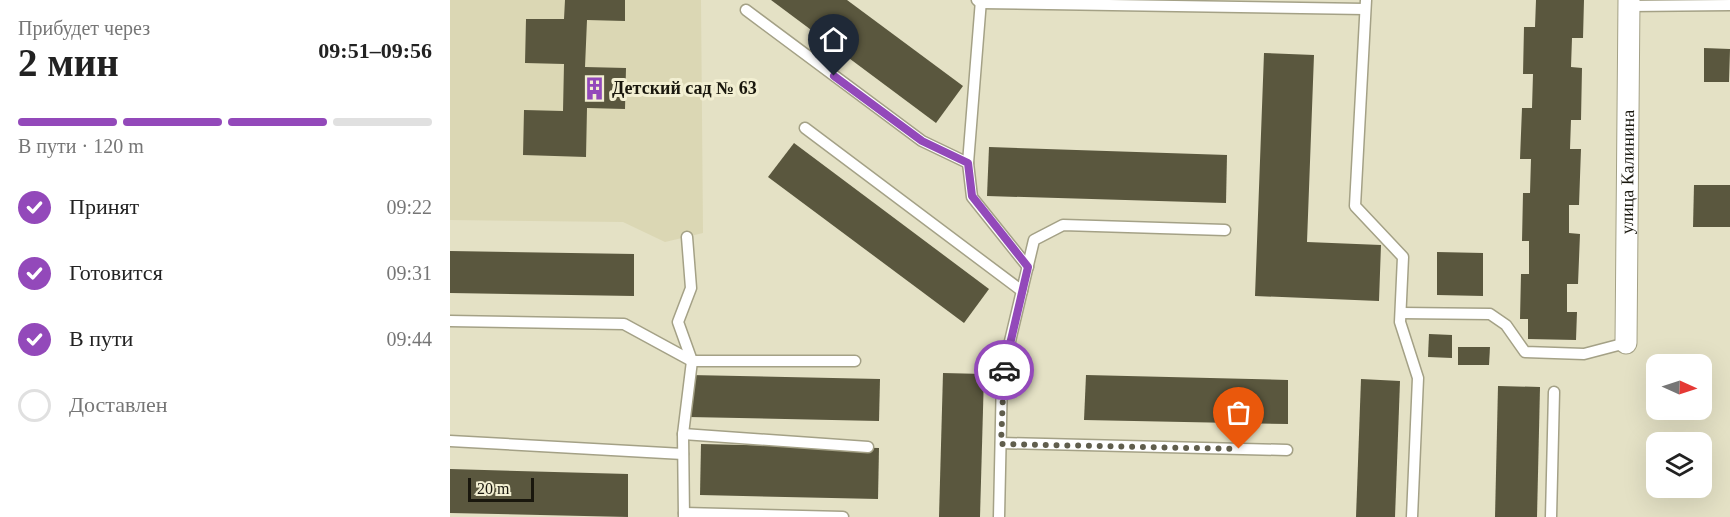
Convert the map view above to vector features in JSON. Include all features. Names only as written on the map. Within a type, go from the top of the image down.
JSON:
[{"type":"street","name":"улица Калинина","points":[[1626,344],[1629,3]]},
{"type":"lane","points":[[1028,267],[972,196],[968,163],[980,1],[1366,4],[1355,206],[1403,257],[1400,322],[1418,378],[1412,517]]},
{"type":"lane","points":[[1629,3],[1730,5]]},
{"type":"lane","points":[[746,10],[922,141],[968,163]]},
{"type":"lane","points":[[805,128],[1022,291]]},
{"type":"lane","points":[[999,517],[1002,375],[1034,240],[1063,225],[1225,230]]},
{"type":"lane","points":[[687,237],[691,288],[678,322],[692,361],[683,434],[684,515],[843,517]]},
{"type":"lane","points":[[1401,313],[1490,314],[1506,325],[1525,352],[1584,354],[1626,344]]},
{"type":"lane","points":[[450,321],[624,324],[692,361],[855,361]]},
{"type":"lane","points":[[1551,517],[1554,392]]},
{"type":"lane","points":[[683,434],[868,447]]},
{"type":"lane","points":[[450,441],[683,454]]},
{"type":"lane","points":[[1001,444],[1287,450]]},
{"type":"shaded area","points":[[450,0],[701,0],[703,233],[665,242],[623,222],[450,220]]},
{"type":"building","name":"Детский сад № 63","points":[[565,0],[625,0],[625,21],[587,20],[585,67],[626,68],[625,109],[587,108],[586,157],[523,155],[524,110],[563,111],[564,64],[525,63],[526,19],[564,19]]},
{"type":"building","points":[[771,0],[847,0],[963,86],[936,123]]},
{"type":"building","points":[[1536,0],[1584,0],[1583,38],[1572,38],[1571,67],[1582,68],[1581,120],[1571,120],[1570,149],[1581,149],[1579,205],[1569,205],[1569,233],[1580,234],[1578,284],[1567,284],[1567,312],[1577,312],[1576,340],[1528,339],[1528,319],[1520,319],[1521,274],[1529,274],[1529,241],[1522,241],[1523,193],[1530,193],[1531,159],[1520,159],[1522,108],[1532,108],[1533,74],[1523,74],[1524,27],[1535,27]]},
{"type":"building","points":[[1704,48],[1730,49],[1729,82],[1704,82]]},
{"type":"building","points":[[1264,53],[1314,55],[1307,242],[1381,245],[1379,301],[1255,296]]},
{"type":"building","points":[[794,143],[989,289],[964,323],[768,177]]},
{"type":"building","points":[[989,147],[1227,155],[1226,203],[987,196]]},
{"type":"building","points":[[1694,185],[1730,185],[1730,227],[1693,227]]},
{"type":"building","points":[[450,251],[634,254],[634,296],[450,293]]},
{"type":"building","points":[[1437,252],[1483,253],[1483,296],[1437,295]]},
{"type":"building","points":[[1429,334],[1452,335],[1452,358],[1428,357]]},
{"type":"building","points":[[1458,347],[1490,347],[1489,365],[1458,365]]},
{"type":"building","points":[[943,373],[984,374],[980,517],[939,517]]},
{"type":"building","points":[[690,375],[880,379],[879,421],[689,417]]},
{"type":"building","points":[[1086,375],[1288,380],[1288,424],[1084,420]]},
{"type":"building","points":[[1361,379],[1400,381],[1395,517],[1356,517]]},
{"type":"building","points":[[1498,386],[1540,387],[1537,517],[1495,517]]},
{"type":"building","points":[[701,444],[879,448],[878,499],[700,495]]},
{"type":"building","points":[[450,469],[628,474],[628,517],[450,513]]},
{"type":"way so far","points":[[1004,370],[1001,444],[1239,449]]},
{"type":"place","name":"Детский сад № 63","points":[[594,88]]},
{"type":"route","points":[[834,76],[922,141],[968,163],[972,196],[1028,267],[1004,370]]}]
